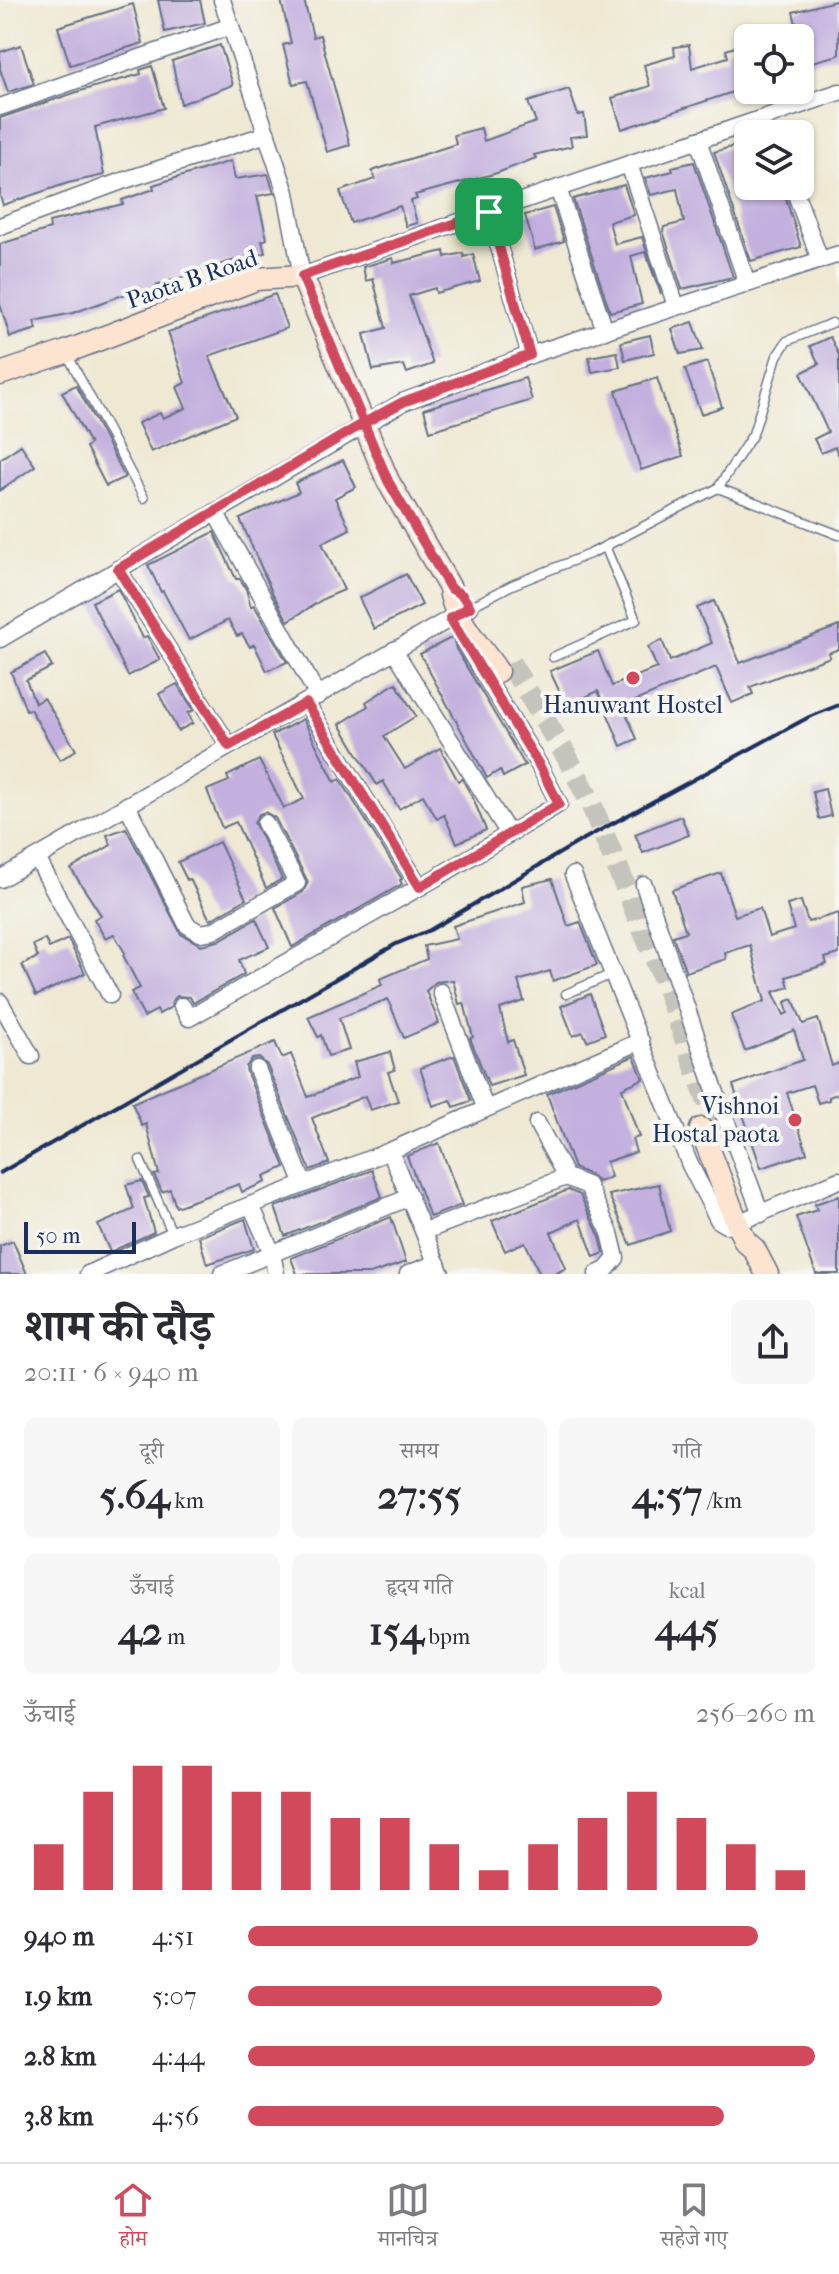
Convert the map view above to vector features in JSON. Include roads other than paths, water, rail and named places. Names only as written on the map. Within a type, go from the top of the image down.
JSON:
[{"type":"street","points":[[182,1006],[189,1018],[559,804],[451,600],[450,588],[388,481],[302,276],[286,193],[222,0]]},
{"type":"street","points":[[0,107],[231,26]]},
{"type":"street","points":[[302,276],[839,92]]},
{"type":"street","points":[[767,116],[769,120]]},
{"type":"street","points":[[0,226],[122,181],[267,134]]},
{"type":"street","points":[[698,140],[747,283]]},
{"type":"street","points":[[629,164],[676,306]]},
{"type":"street","points":[[558,188],[605,331]]},
{"type":"street","points":[[798,200],[820,260]]},
{"type":"street","points":[[489,212],[530,355]]},
{"type":"street","points":[[0,639],[403,402],[530,355],[839,254]]},
{"type":"street","name":"Paota B Road","points":[[0,374],[256,279],[302,276]]},
{"type":"street","points":[[215,512],[312,700],[420,887]]},
{"type":"street","points":[[118,569],[229,746]]},
{"type":"street","points":[[0,879],[459,613]]},
{"type":"street","points":[[459,613],[503,667]]},
{"type":"street","points":[[394,650],[509,834]]},
{"type":"street","points":[[127,805],[187,925],[200,933],[213,931],[297,883],[265,823]]},
{"type":"street","points":[[37,858],[110,995]]},
{"type":"street","points":[[573,875],[690,1165],[719,1221],[726,1225],[749,1218],[839,1180]]},
{"type":"street","points":[[644,885],[716,1093],[754,1237],[754,1249],[767,1274]]},
{"type":"street","points":[[441,992],[485,1107]]},
{"type":"street","points":[[0,1002],[31,1056]]},
{"type":"street","points":[[88,1274],[126,1266],[173,1235],[390,1151],[641,1041]]},
{"type":"street","points":[[257,1069],[303,1183]]},
{"type":"street","points":[[537,1123],[566,1177],[588,1186],[610,1233],[616,1258],[606,1270],[597,1274]]},
{"type":"street","points":[[708,1126],[749,1218]]},
{"type":"street","points":[[390,1151],[439,1268],[408,1274]]},
{"type":"street","points":[[425,1231],[566,1177]]},
{"type":"street","points":[[222,1274],[410,1197]]},
{"type":"street","points":[[251,1205],[272,1253],[276,1274]]},
{"type":"lane","points":[[459,613],[512,585],[605,546],[718,488],[753,434],[777,356],[787,341],[832,323]]},
{"type":"lane","points":[[66,352],[144,498]]},
{"type":"lane","points":[[718,488],[839,535]]},
{"type":"lane","points":[[553,657],[636,620],[605,546]]},
{"type":"lane","points":[[566,994],[612,974]]},
{"type":"lane","points":[[140,1160],[173,1235]]},
{"type":"tunnel","points":[[510,663],[589,799],[662,975],[716,1124]]},
{"type":"railway","points":[[0,1173],[396,944],[430,930],[582,840],[809,717],[839,705]]},
{"type":"place","name":"Hanuwant Hostel","points":[[633,678]]},
{"type":"place","name":"Vishnoi Hostal paota","points":[[795,1120]]}]
